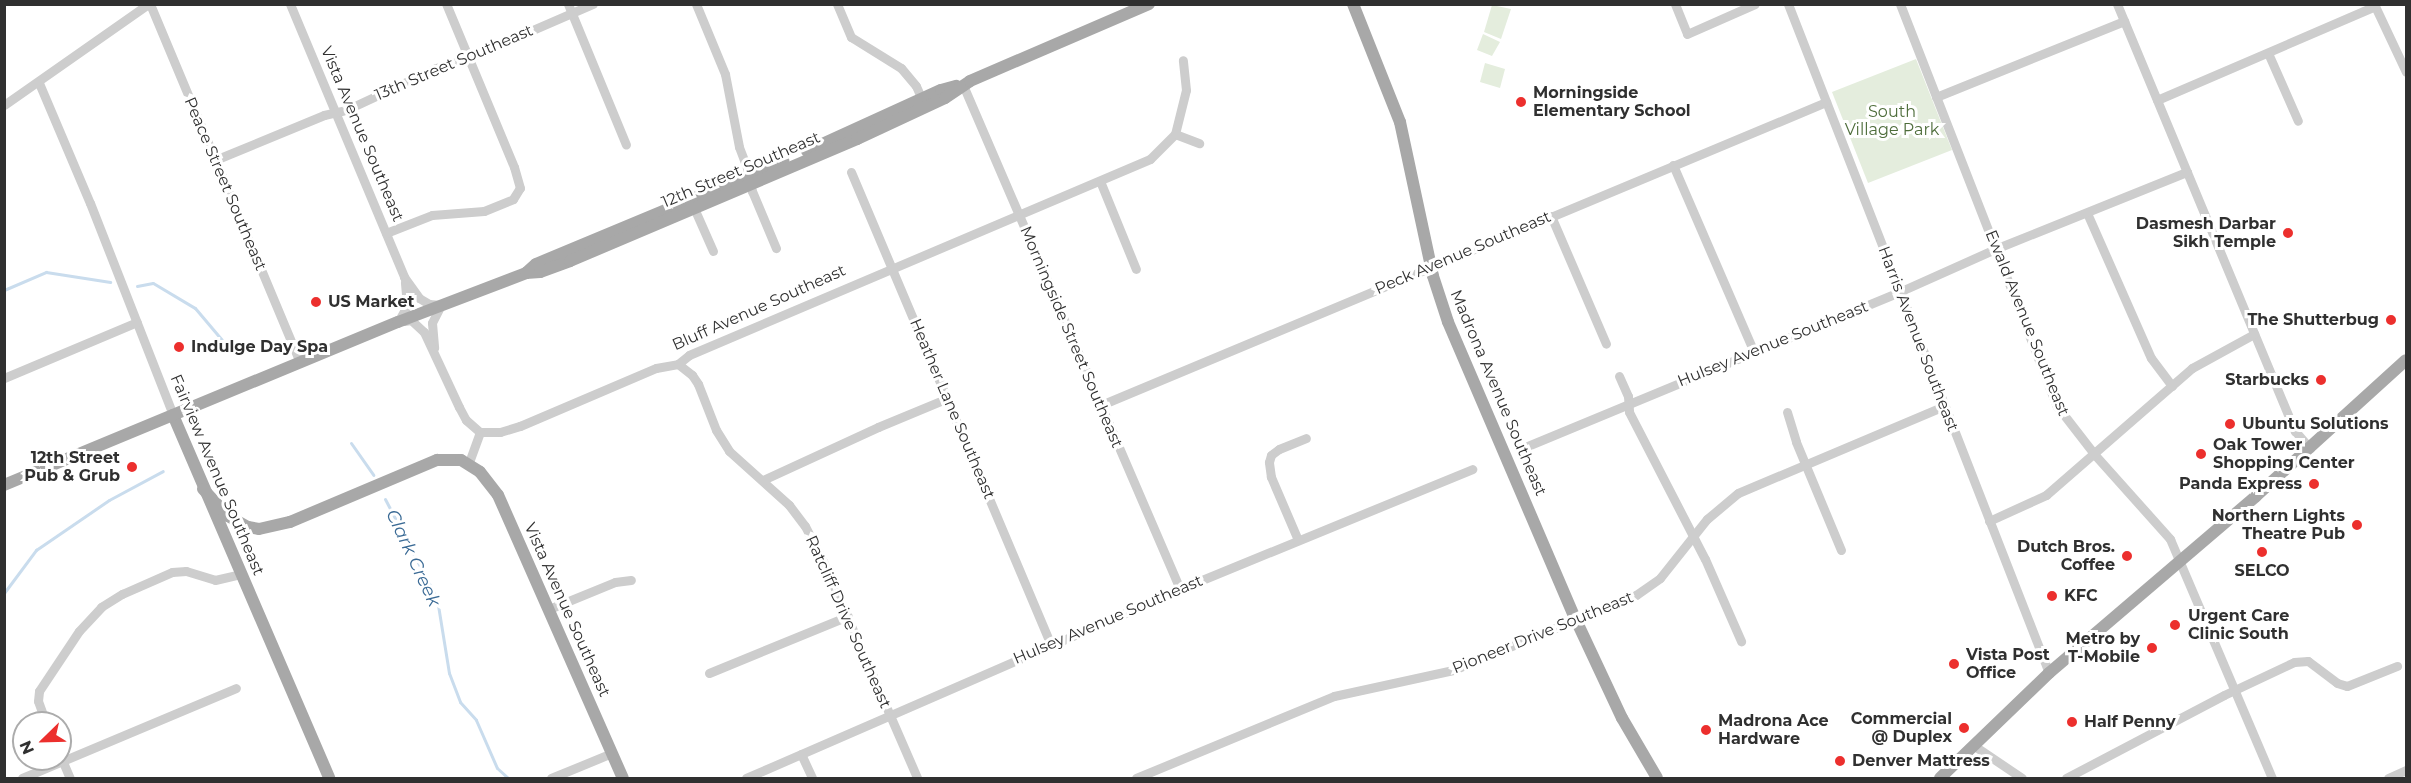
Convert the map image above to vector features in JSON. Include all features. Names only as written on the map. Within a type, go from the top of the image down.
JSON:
[{"type":"main road","name":"Madrona Avenue Southeast","points":[[1353,4],[1400,122],[1430,267],[1448,322],[1576,620],[1623,718],[1658,778]]},
{"type":"main road","name":"12th Street Southeast","points":[[526,273],[536,264],[749,180],[923,103],[941,90],[963,85],[1144,5]]},
{"type":"main road","name":"12th Street Southeast","points":[[4,485],[400,321],[526,273],[550,268],[694,208],[749,180]]},
{"type":"main road","points":[[1940,778],[2049,673],[2310,448],[2406,360]]},
{"type":"main road","name":"Fairview Avenue Southeast","points":[[173,415],[221,532],[329,778]]},
{"type":"main road","points":[[221,532],[231,527],[273,527],[291,522],[437,460],[450,459],[468,465]]},
{"type":"main road","name":"Vista Avenue Southeast","points":[[468,465],[480,472],[493,486],[623,778]]},
{"type":"main road","points":[[203,489],[228,516],[248,527]]},
{"type":"street","points":[[4,105],[39,83],[149,4]]},
{"type":"street","name":"Peace Street Southeast","points":[[149,4],[300,363]]},
{"type":"street","name":"Vista Avenue Southeast","points":[[290,4],[404,277]]},
{"type":"street","points":[[386,233],[432,215],[484,211],[517,195],[519,180],[446,4]]},
{"type":"street","name":"13th Street Southeast","points":[[215,160],[335,112],[436,68],[468,58],[570,9],[593,4]]},
{"type":"street","points":[[696,4],[725,74],[739,147],[749,180],[776,248]]},
{"type":"street","points":[[837,4],[852,37],[902,68],[916,86],[923,103]]},
{"type":"street","points":[[1675,4],[1687,34],[1755,4]]},
{"type":"street","name":"Harris Avenue Southeast","points":[[1788,4],[2049,673]]},
{"type":"street","name":"Ewald Avenue Southeast","points":[[1900,4],[2057,406],[2095,455],[2165,532],[2181,560],[2272,778]]},
{"type":"street","points":[[2117,4],[2295,431],[2310,448]]},
{"type":"street","points":[[2157,100],[2374,5],[2406,72]]},
{"type":"street","points":[[570,9],[626,145]]},
{"type":"street","points":[[1936,97],[2124,21]]},
{"type":"street","points":[[2268,53],[2298,121]]},
{"type":"street","points":[[1183,60],[1186,90],[1175,134],[1199,143]]},
{"type":"street","name":"Fairview Avenue Southeast","points":[[39,83],[173,415]]},
{"type":"street","name":"Morningside Street Southeast","points":[[963,85],[1180,589]]},
{"type":"street","name":"Peck Avenue Southeast","points":[[1101,405],[1826,102]]},
{"type":"street","name":"Bluff Avenue Southeast","points":[[480,432],[500,432],[520,426],[656,368],[678,364],[689,355],[1150,159],[1175,134]]},
{"type":"street","points":[[1673,165],[1754,352]]},
{"type":"street","name":"Heather Lane Southeast","points":[[851,172],[1051,645]]},
{"type":"street","name":"Hulsey Avenue Southeast","points":[[1525,447],[1899,292],[1995,249],[2187,172]]},
{"type":"street","points":[[1100,181],[1136,269]]},
{"type":"street","points":[[694,208],[713,250]]},
{"type":"street","points":[[2087,213],[2151,358],[2172,387]]},
{"type":"street","points":[[1551,216],[1606,344]]},
{"type":"street","points":[[404,277],[419,298],[429,304],[441,305],[432,328],[434,348]]},
{"type":"street","points":[[400,321],[407,306],[404,277]]},
{"type":"street","points":[[400,321],[411,320],[417,324],[434,348],[466,420],[480,432],[468,465]]},
{"type":"street","points":[[4,378],[137,322]]},
{"type":"street","points":[[1989,521],[2046,495],[2095,455],[2192,368],[2254,334]]},
{"type":"street","name":"Ratcliff Drive Southeast","points":[[678,364],[692,375],[698,384],[716,430],[729,451],[789,505],[805,526],[848,616],[917,778]]},
{"type":"street","points":[[1619,376],[1628,396],[1628,405],[1693,540],[1705,559],[1741,641]]},
{"type":"street","points":[[763,480],[878,427],[948,398]]},
{"type":"street","name":"Pioneer Drive Southeast","points":[[1136,778],[1334,696],[1453,670],[1636,595],[1649,587],[1693,540],[1707,519],[1728,499],[1944,406]]},
{"type":"street","points":[[1787,412],[1805,464],[1841,550]]},
{"type":"street","points":[[1298,540],[1271,477],[1269,462],[1271,455],[1279,449],[1306,438]]},
{"type":"street","name":"Hulsey Avenue Southeast","points":[[746,778],[1180,589],[1472,469]]},
{"type":"street","points":[[42,711],[38,701],[39,691],[90,618],[110,600],[172,572],[186,571],[215,580],[240,574]]},
{"type":"street","points":[[549,609],[615,582],[631,580]]},
{"type":"street","points":[[709,672],[848,616]]},
{"type":"street","points":[[2066,778],[2235,690],[2302,660],[2316,665],[2342,686],[2355,684],[2397,666]]},
{"type":"street","points":[[72,754],[236,688]]},
{"type":"street","points":[[1973,745],[2022,778]]},
{"type":"street","points":[[551,778],[612,753]]},
{"type":"street","points":[[801,754],[812,778]]},
{"type":"street","points":[[2388,778],[2406,770]]},
{"type":"street","points":[[22,778],[36,771]]},
{"type":"green space","points":[[1492,5],[1511,9],[1501,39],[1484,32]]},
{"type":"green space","points":[[1483,34],[1500,42],[1492,56],[1477,50]]},
{"type":"green space","name":"South Village Park","points":[[1916,59],[1952,150],[1868,183],[1832,92]]},
{"type":"green space","points":[[1485,63],[1505,69],[1500,88],[1480,82]]},
{"type":"waterway","name":"Clark Creek","points":[[4,290],[46,272],[110,282]]},
{"type":"waterway","name":"Clark Creek","points":[[137,286],[153,283],[195,308],[228,347]]},
{"type":"waterway","name":"Clark Creek","points":[[351,443],[373,475]]},
{"type":"waterway","points":[[4,593],[36,550],[109,500],[163,471]]},
{"type":"waterway","name":"Clark Creek","points":[[385,499],[437,599],[449,673],[460,702],[476,720],[497,768],[508,778]]},
{"type":"place","name":"Morningside Elementary School","points":[[1521,102]]},
{"type":"place","name":"Dasmesh Darbar Sikh Temple","points":[[2288,233]]},
{"type":"place","name":"US Market","points":[[316,302]]},
{"type":"place","name":"The Shutterbug","points":[[2391,320]]},
{"type":"place","name":"Indulge Day Spa","points":[[179,347]]},
{"type":"place","name":"Starbucks","points":[[2321,380]]},
{"type":"place","name":"Ubuntu Solutions","points":[[2230,424]]},
{"type":"place","name":"Oak Tower Shopping Center","points":[[2201,454]]},
{"type":"place","name":"12th Street Pub & Grub","points":[[132,467]]},
{"type":"place","name":"Panda Express","points":[[2314,484]]},
{"type":"place","name":"Northern Lights Theatre Pub","points":[[2357,525]]},
{"type":"place","name":"SELCO","points":[[2262,552]]},
{"type":"place","name":"Dutch Bros. Coffee","points":[[2127,556]]},
{"type":"place","name":"KFC","points":[[2052,596]]},
{"type":"place","name":"Urgent Care Clinic South","points":[[2175,625]]},
{"type":"place","name":"Metro by T-Mobile","points":[[2152,648]]},
{"type":"place","name":"Vista Post Office","points":[[1954,664]]},
{"type":"place","name":"Half Penny","points":[[2072,722]]},
{"type":"place","name":"Commercial @ Duplex","points":[[1964,728]]},
{"type":"place","name":"Madrona Ace Hardware","points":[[1706,730]]},
{"type":"place","name":"Denver Mattress","points":[[1840,761]]}]
